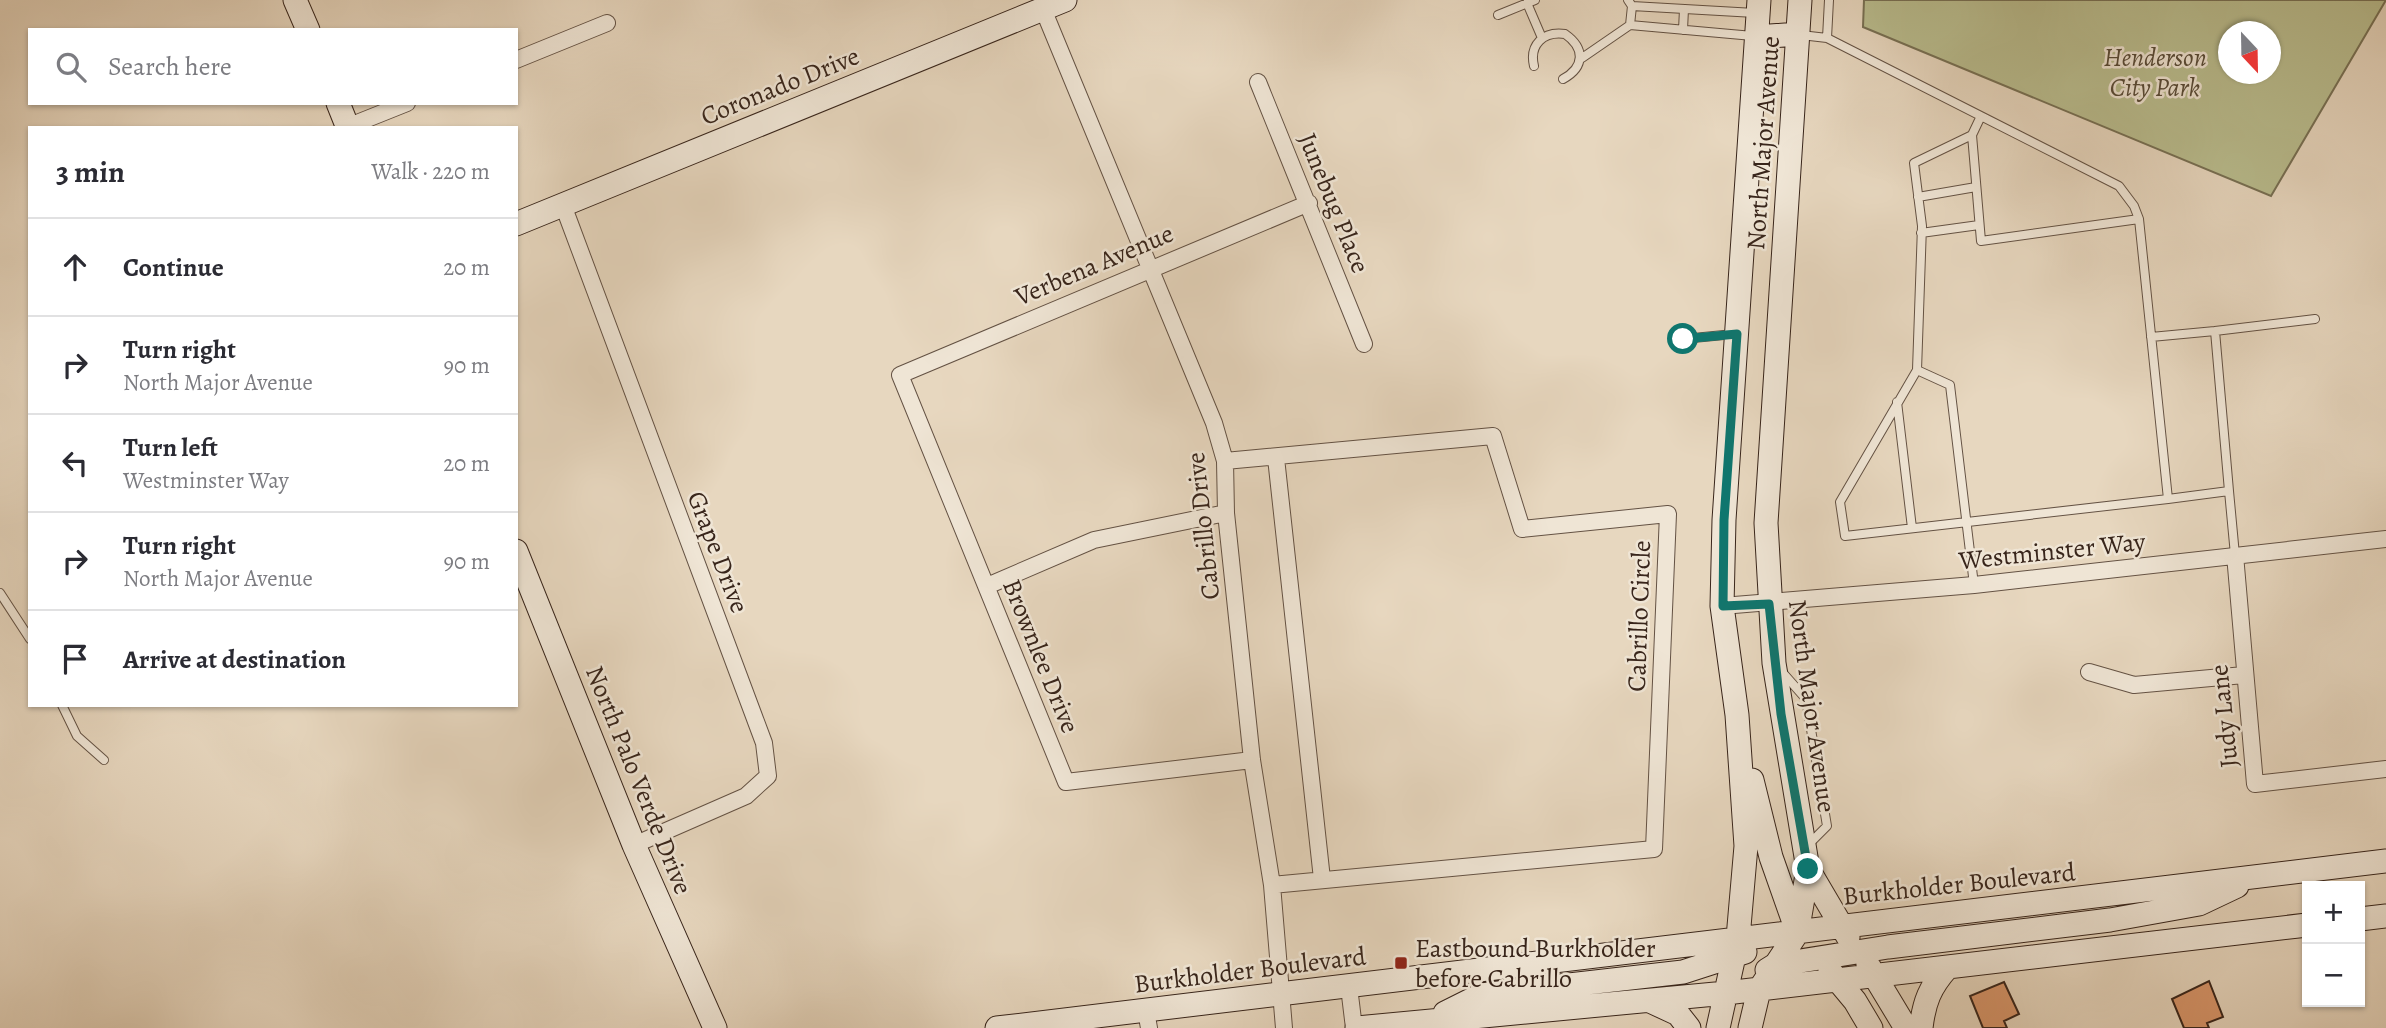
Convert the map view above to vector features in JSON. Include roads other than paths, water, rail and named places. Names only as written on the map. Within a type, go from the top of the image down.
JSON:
[{"type":"street","points":[[295,0],[306,28]]},
{"type":"street","name":"Coronado Drive","points":[[518,223],[1065,0]]},
{"type":"street","name":"North Major Avenue","points":[[1750,1028],[1759,990],[1797,933],[1806,859],[1774,663],[1766,523],[1800,0]]},
{"type":"street","points":[[1759,6],[1798,34]]},
{"type":"street","name":"North Major Avenue","points":[[1718,1028],[1736,947],[1746,846],[1737,715],[1723,606],[1724,520],[1759,6]]},
{"type":"street","name":"Cabrillo Drive","points":[[1043,9],[1151,267],[1214,424],[1225,461],[1226,513],[1252,761],[1272,885],[1284,1028]]},
{"type":"street","points":[[518,59],[607,23]]},
{"type":"street","points":[[1756,37],[1798,34]]},
{"type":"street","name":"Junebug Place","points":[[1258,82],[1364,344]]},
{"type":"street","points":[[339,105],[347,126]]},
{"type":"street","points":[[350,126],[402,105]]},
{"type":"street","name":"Verbena Avenue","points":[[900,375],[1151,267],[1309,203]]},
{"type":"street","name":"Grape Drive","points":[[563,205],[764,743],[768,776],[746,796],[635,845]]},
{"type":"street","name":"Brownlee Drive","points":[[900,375],[1066,782],[1252,761]]},
{"type":"street","name":"Cabrillo Circle","points":[[1225,461],[1493,436],[1522,529],[1668,514],[1654,849],[1272,885]]},
{"type":"street","points":[[1276,458],[1322,879]]},
{"type":"street","points":[[987,586],[1094,540],[1226,513]]},
{"type":"street","name":"Westminster Way","points":[[1723,606],[1974,585],[2386,539]]},
{"type":"street","name":"Judy Lane","points":[[2235,555],[2255,784],[2386,769]]},
{"type":"street","name":"North Palo Verde Drive","points":[[518,556],[635,845],[715,1028]]},
{"type":"street","points":[[2089,672],[2134,685],[2244,676]]},
{"type":"street","points":[[1737,715],[1771,857],[1797,933],[1839,981],[1871,1028]]},
{"type":"street","points":[[1806,859],[1840,925],[1906,1028]]},
{"type":"street","name":"Burkholder Boulevard","points":[[997,1028],[1147,1019],[1280,995],[1736,947],[1840,925],[2386,861]]},
{"type":"street","points":[[1726,993],[1775,965],[2110,920],[2199,904],[2256,877]]},
{"type":"street","points":[[2365,918],[2386,916]]},
{"type":"street","points":[[1349,987],[1356,1028],[1759,990],[2302,926]]},
{"type":"street","points":[[1430,1020],[1481,995],[1683,972],[1736,947]]},
{"type":"street","points":[[1921,1028],[1926,999],[1933,984],[1947,968]]},
{"type":"street","points":[[1647,1000],[1678,1014],[1689,1028]]},
{"type":"lane","points":[[1827,38],[1829,0]]},
{"type":"lane","points":[[1498,15],[1531,2],[1542,38]]},
{"type":"lane","points":[[1630,25],[1630,3],[1684,9],[1759,6]]},
{"type":"lane","points":[[1683,30],[1684,9]]},
{"type":"lane","points":[[1563,79],[1574,73],[1581,58],[1630,25],[1756,37]]},
{"type":"lane","points":[[1534,66],[1532,51],[1542,38],[1565,34],[1580,50],[1581,58]]},
{"type":"lane","points":[[1798,34],[1827,38],[2107,177],[2128,195],[2139,219],[2168,499]]},
{"type":"lane","points":[[1981,116],[1972,135],[1980,241],[2139,219]]},
{"type":"lane","points":[[1972,135],[1914,163],[1921,233],[1917,370],[1840,502],[1845,536],[2229,491]]},
{"type":"lane","points":[[1918,197],[1976,187]]},
{"type":"lane","points":[[1921,233],[1979,225]]},
{"type":"lane","points":[[2151,337],[2315,319]]},
{"type":"lane","points":[[2215,331],[2235,555]]},
{"type":"lane","points":[[1683,339],[1737,334]]},
{"type":"lane","points":[[1917,370],[1950,385],[1974,585]]},
{"type":"lane","points":[[1897,402],[1912,528]]},
{"type":"lane","points":[[0,593],[28,636]]},
{"type":"lane","points":[[63,707],[77,736],[104,760]]},
{"type":"place","name":"Eastbound Burkholder before Cabrillo","points":[[1401,963]]},
{"type":"park label","name":"Henderson City Park","points":[[2155,72]]}]
